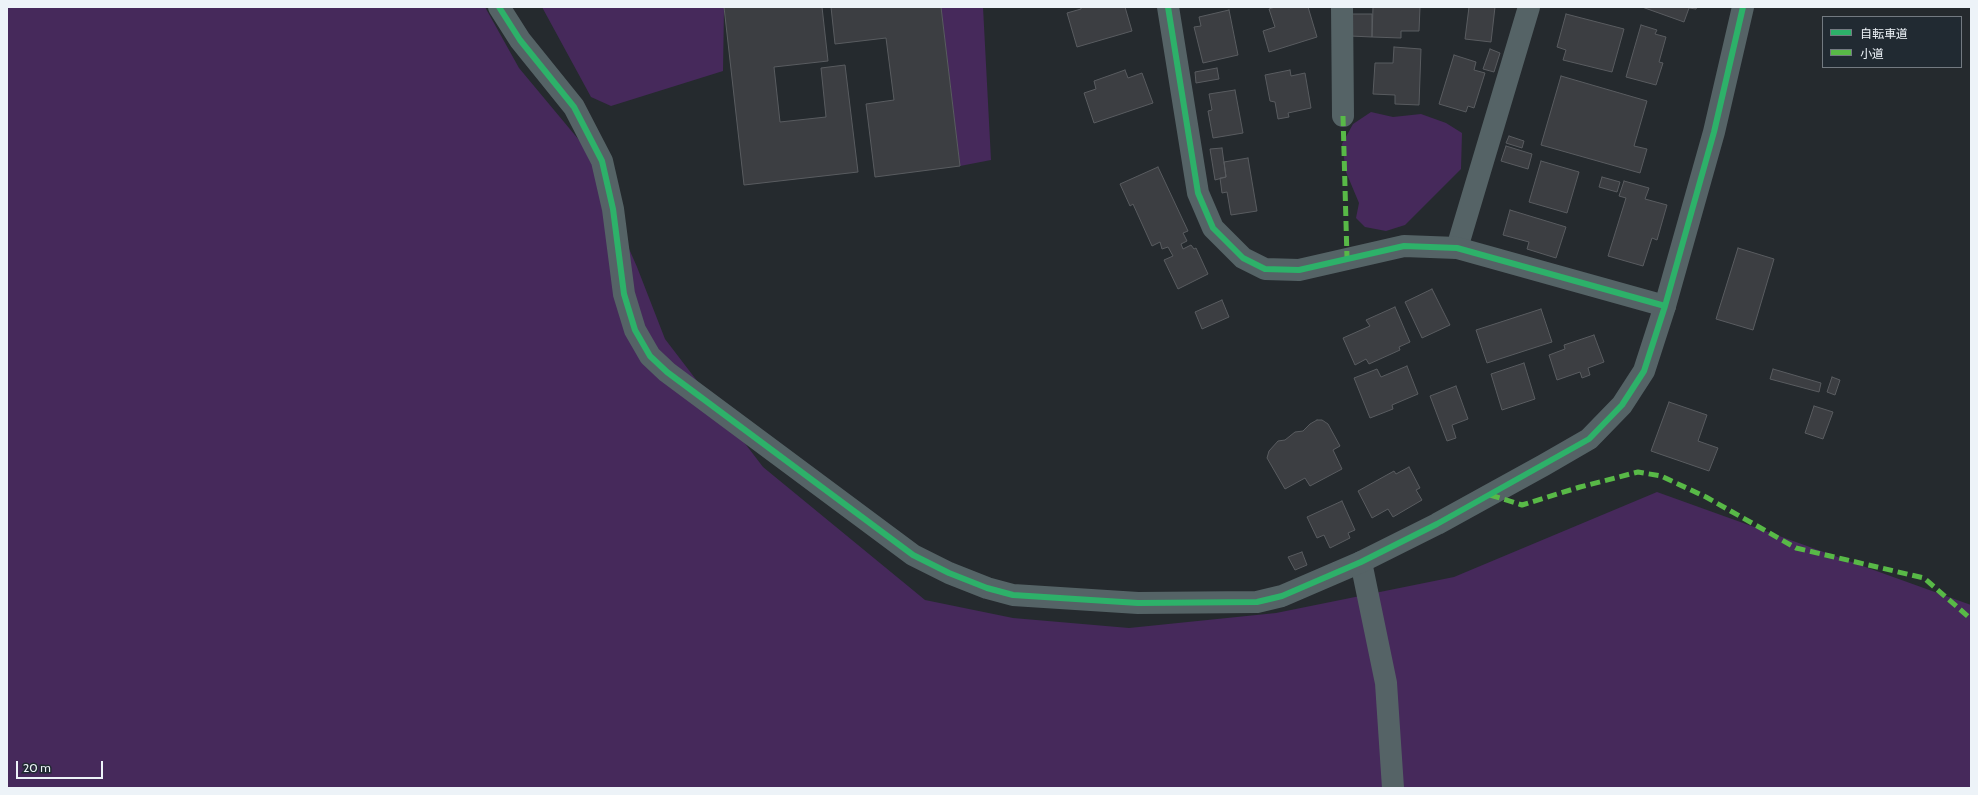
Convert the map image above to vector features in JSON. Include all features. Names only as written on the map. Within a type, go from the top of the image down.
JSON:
[{"type":"street","points":[[499,7],[520,40],[574,107],[602,161],[613,209],[624,294],[635,330],[650,356],[667,372],[913,555],[949,573],[987,588],[1013,595],[1138,603],[1257,602],[1282,596],[1361,562],[1438,524],[1589,439],[1622,405],[1644,371],[1665,306],[1714,132],[1743,7]]},
{"type":"street","points":[[1168,7],[1198,193],[1213,228],[1243,258],[1265,269],[1299,270],[1404,246],[1456,248],[1665,306]]},
{"type":"street","points":[[1342,7],[1343,116]]},
{"type":"street","points":[[1456,248],[1529,7]]},
{"type":"street","points":[[1361,562],[1386,683],[1393,788]]},
{"type":"shaded area","points":[[7,7],[485,7],[519,68],[584,146],[637,267],[665,339],[763,467],[925,600],[1013,618],[1129,628],[1276,613],[1454,577],[1657,492],[1971,605],[1971,788],[7,788]]},
{"type":"shaded area","points":[[542,7],[724,7],[723,71],[611,106],[591,97]]},
{"type":"shaded area","points":[[941,7],[983,7],[991,160],[960,166]]},
{"type":"shaded area","points":[[1371,112],[1393,117],[1421,114],[1446,123],[1462,133],[1461,169],[1405,225],[1386,231],[1365,227],[1356,218],[1359,203],[1346,172],[1342,144],[1353,124]]},
{"type":"building","points":[[724,7],[822,7],[828,61],[774,67],[780,122],[826,117],[821,68],[845,65],[858,172],[744,185]]},
{"type":"building","points":[[831,7],[941,7],[960,166],[875,177],[866,104],[894,100],[886,38],[835,44]]},
{"type":"building","points":[[1081,7],[1125,7],[1132,31],[1077,47],[1067,13],[1081,9]]},
{"type":"building","points":[[1275,7],[1308,7],[1317,37],[1269,52],[1263,31],[1275,27],[1269,9]]},
{"type":"building","points":[[1373,7],[1420,7],[1419,31],[1401,31],[1401,38],[1372,37]]},
{"type":"building","points":[[1469,7],[1495,7],[1491,42],[1465,39]]},
{"type":"building","points":[[1642,7],[1697,7],[1696,9],[1689,8],[1684,22]]},
{"type":"building","points":[[1229,10],[1238,55],[1203,63],[1194,27],[1201,26],[1199,17]]},
{"type":"building","points":[[1350,14],[1372,14],[1372,37],[1350,36]]},
{"type":"building","points":[[1566,14],[1624,29],[1612,72],[1563,60],[1566,50],[1557,47]]},
{"type":"building","points":[[1641,25],[1657,30],[1655,34],[1666,37],[1659,62],[1663,63],[1656,85],[1626,77]]},
{"type":"building","points":[[1394,47],[1421,49],[1419,105],[1395,104],[1395,95],[1373,94],[1375,63],[1393,63]]},
{"type":"building","points":[[1490,49],[1500,53],[1494,72],[1483,69]]},
{"type":"building","points":[[1454,55],[1476,62],[1474,70],[1485,73],[1474,108],[1468,106],[1466,112],[1439,104]]},
{"type":"building","points":[[1217,68],[1219,79],[1196,83],[1195,72]]},
{"type":"building","points":[[1125,70],[1128,78],[1142,73],[1153,103],[1094,123],[1084,93],[1096,89],[1094,81]]},
{"type":"building","points":[[1290,70],[1291,76],[1305,73],[1311,108],[1288,113],[1289,117],[1278,119],[1275,102],[1270,101],[1265,75]]},
{"type":"building","points":[[1561,76],[1647,101],[1634,146],[1647,149],[1640,173],[1541,145]]},
{"type":"building","points":[[1235,90],[1243,133],[1213,138],[1208,111],[1212,110],[1209,94]]},
{"type":"building","points":[[1509,136],[1524,141],[1522,148],[1506,143]]},
{"type":"building","points":[[1506,146],[1532,154],[1528,169],[1501,161]]},
{"type":"building","points":[[1222,148],[1226,177],[1215,180],[1210,149]]},
{"type":"building","points":[[1248,158],[1257,211],[1231,215],[1227,192],[1222,193],[1220,178],[1226,177],[1224,162]]},
{"type":"building","points":[[1541,161],[1579,172],[1567,213],[1529,202]]},
{"type":"building","points":[[1158,167],[1188,231],[1183,233],[1187,241],[1181,244],[1183,249],[1191,245],[1194,249],[1196,248],[1208,274],[1178,289],[1164,260],[1173,256],[1168,247],[1162,249],[1160,242],[1152,246],[1133,204],[1130,206],[1120,184]]},
{"type":"building","points":[[1602,177],[1620,182],[1617,192],[1599,187]]},
{"type":"building","points":[[1624,181],[1649,188],[1645,199],[1667,205],[1657,240],[1652,238],[1643,266],[1608,256],[1626,198],[1619,196]]},
{"type":"building","points":[[1510,210],[1566,227],[1556,258],[1527,249],[1529,242],[1503,235]]},
{"type":"building","points":[[1738,248],[1774,259],[1753,330],[1716,319]]},
{"type":"building","points":[[1432,289],[1450,325],[1422,338],[1405,302]]},
{"type":"building","points":[[1222,300],[1229,317],[1202,329],[1195,312]]},
{"type":"building","points":[[1395,307],[1410,342],[1399,347],[1400,350],[1369,364],[1366,359],[1355,365],[1343,338],[1370,326],[1366,320]]},
{"type":"building","points":[[1541,309],[1552,342],[1487,363],[1476,330]]},
{"type":"building","points":[[1594,335],[1604,362],[1588,368],[1590,375],[1582,378],[1580,372],[1557,380],[1549,355],[1565,349],[1564,345]]},
{"type":"building","points":[[1524,363],[1535,399],[1502,410],[1491,374]]},
{"type":"building","points":[[1407,366],[1418,394],[1392,405],[1393,409],[1370,418],[1354,378],[1377,369],[1381,377]]},
{"type":"building","points":[[1773,369],[1821,383],[1819,392],[1770,379]]},
{"type":"building","points":[[1832,377],[1840,380],[1835,395],[1827,392]]},
{"type":"building","points":[[1456,386],[1468,419],[1452,425],[1456,438],[1447,441],[1430,396]]},
{"type":"building","points":[[1669,402],[1707,415],[1698,441],[1718,448],[1709,471],[1651,451]]},
{"type":"building","points":[[1814,406],[1833,412],[1823,439],[1805,433]]},
{"type":"building","points":[[1317,420],[1322,420],[1328,424],[1340,446],[1333,450],[1342,469],[1310,486],[1305,478],[1285,489],[1267,458],[1269,451],[1278,441],[1285,440],[1295,432],[1303,431]]},
{"type":"building","points":[[1409,467],[1420,488],[1416,490],[1422,500],[1393,517],[1388,509],[1372,518],[1358,491],[1394,471],[1396,474]]},
{"type":"building","points":[[1342,501],[1355,530],[1348,533],[1350,538],[1330,548],[1324,535],[1317,538],[1307,517]]},
{"type":"building","points":[[1302,552],[1307,565],[1295,570],[1288,557]]},
{"type":"marked path","points":[[1343,116],[1347,258]]},
{"type":"marked path","points":[[1490,495],[1522,505],[1580,487],[1638,472],[1661,476],[1706,497],[1796,548],[1924,578],[1971,619]]},
{"type":"cycle path","points":[[499,7],[520,40],[574,107],[602,161],[613,209],[624,294],[635,330],[650,356],[667,372],[913,555],[949,573],[987,588],[1013,595],[1138,603],[1257,602],[1282,596],[1361,562],[1437,524],[1589,439],[1622,405],[1644,371],[1665,306],[1714,132],[1743,7]]},
{"type":"cycle path","points":[[1168,7],[1198,193],[1213,228],[1243,258],[1265,269],[1299,270],[1404,246],[1457,248],[1665,306]]}]
